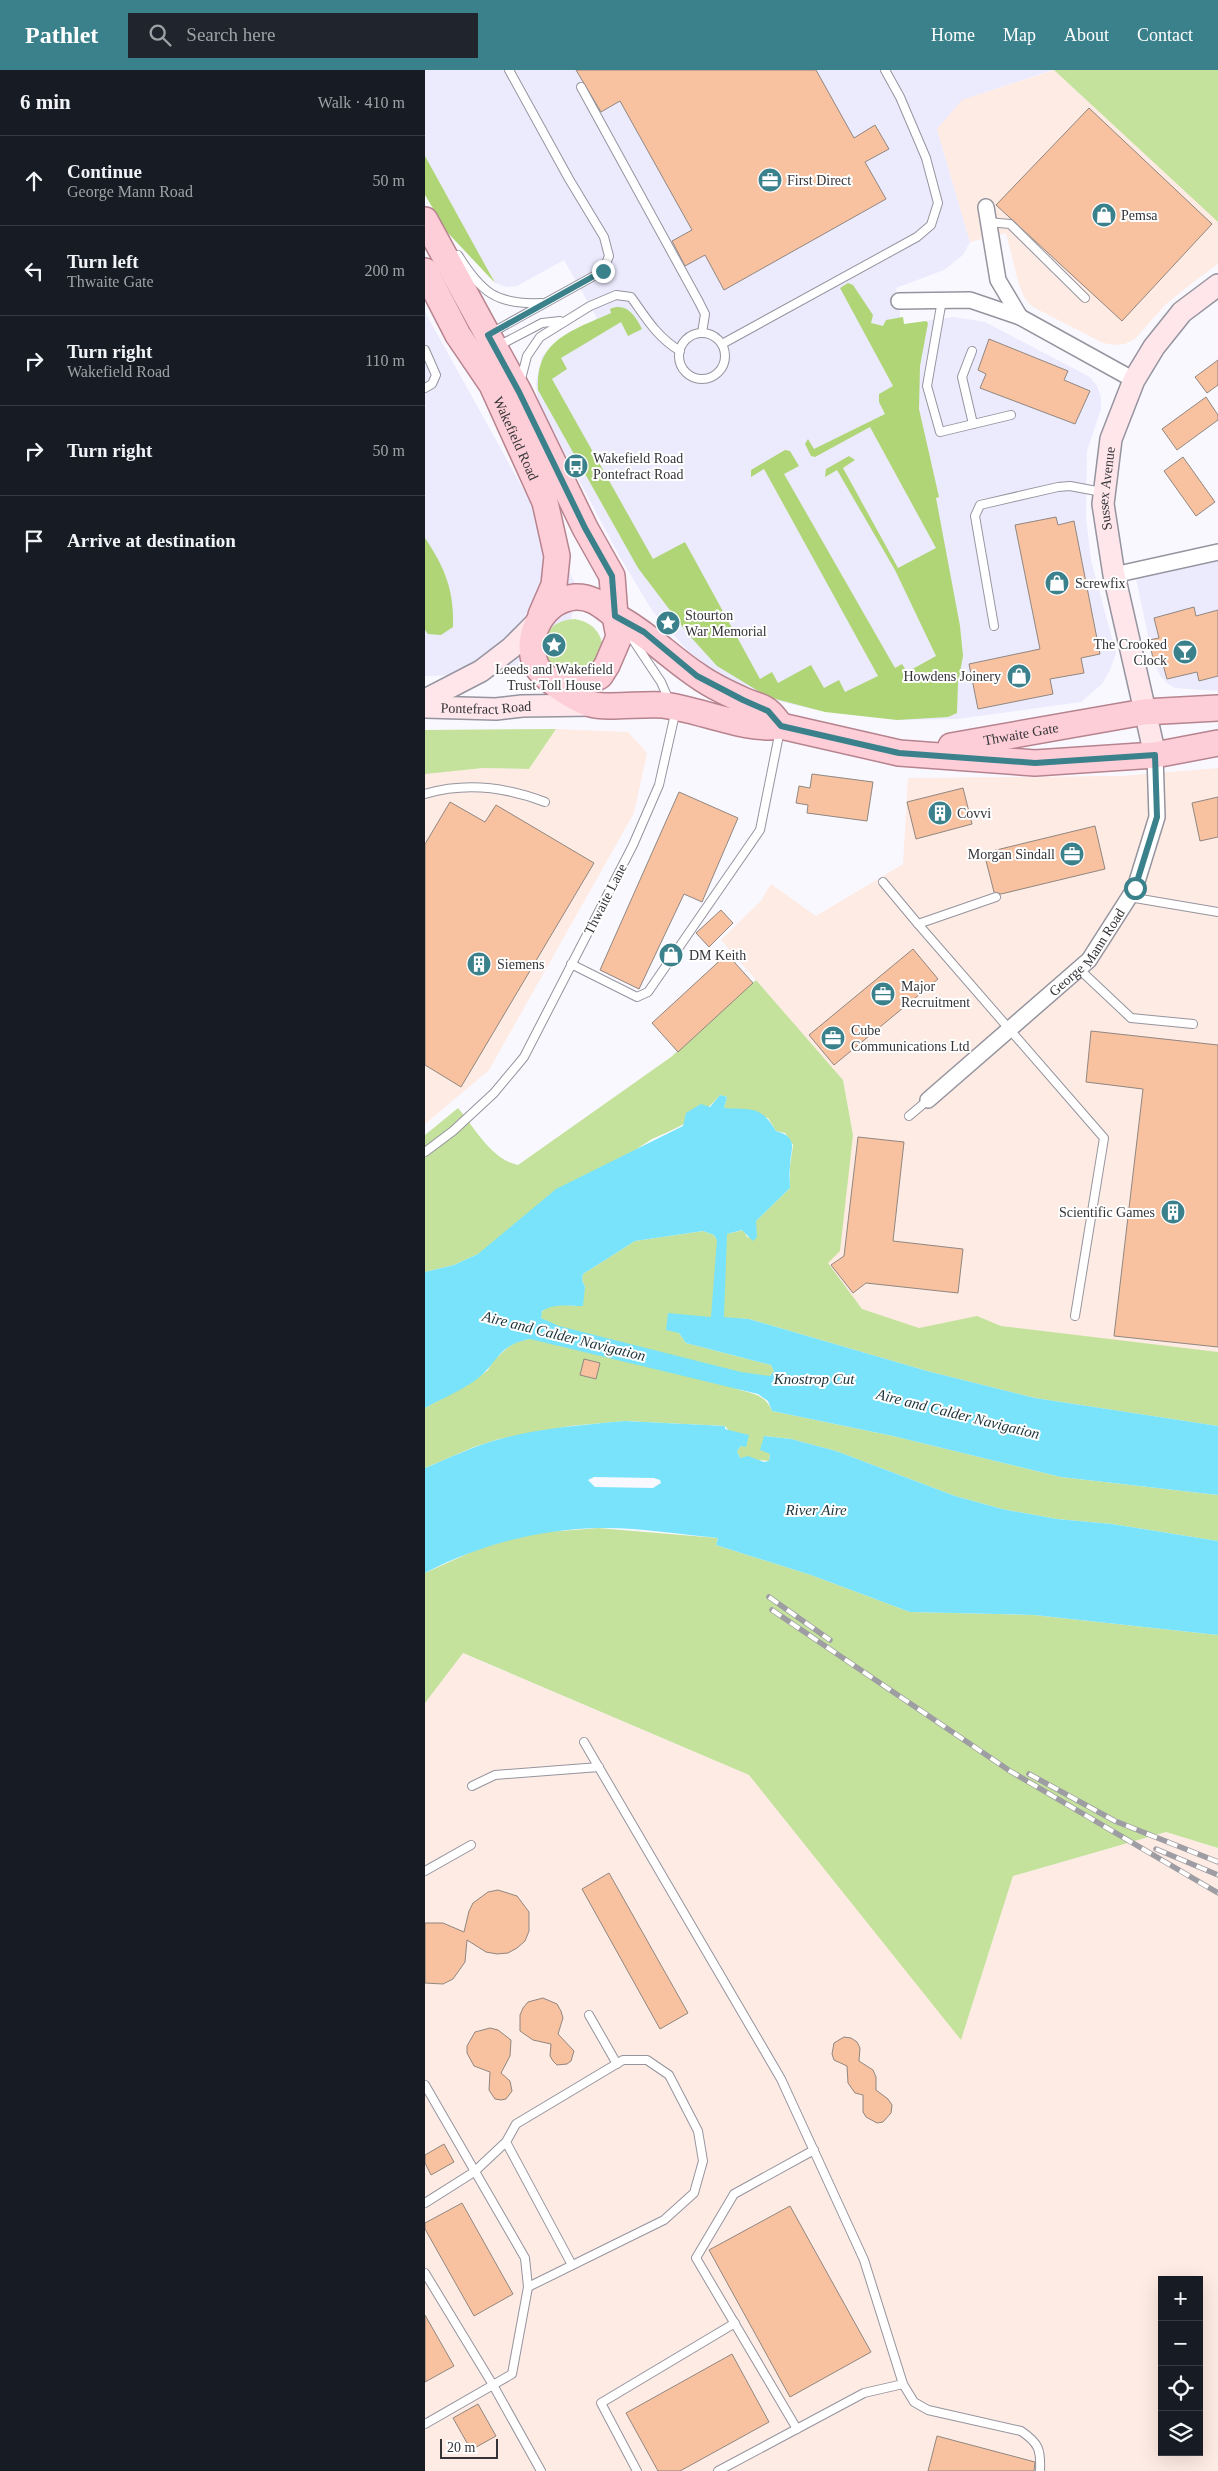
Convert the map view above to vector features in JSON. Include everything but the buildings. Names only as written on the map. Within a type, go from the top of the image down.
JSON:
[{"type":"main road","name":"Wakefield Road","points":[[425,221],[482,347],[492,385],[545,502],[557,556],[554,585],[539,620]]},
{"type":"main road","name":"Wakefield Road","points":[[425,271],[482,347],[519,392],[585,528],[612,576],[615,616]]},
{"type":"main road","points":[[615,616],[619,637],[614,652],[600,676],[575,690],[537,667],[532,653],[532,641],[539,620],[549,608],[561,600],[576,597],[591,599],[605,606],[615,616],[644,632],[697,676],[768,711],[781,726]]},
{"type":"main road","name":"Thwaite Gate","points":[[575,690],[673,708],[700,711],[766,728],[781,726],[899,753],[1035,763],[1155,755],[1218,743]]},
{"type":"main road","name":"Thwaite Gate","points":[[899,753],[976,743],[1144,712],[1218,708]]},
{"type":"main road","points":[[1144,712],[1160,724],[1175,727],[1218,724]]},
{"type":"street","points":[[987,214],[998,280],[1020,317]]},
{"type":"street","name":"Sussex Avenue","points":[[1155,755],[1114,575],[1103,504],[1111,439],[1134,380],[1154,347],[1182,312],[1218,285]]},
{"type":"street","points":[[899,301],[971,300],[1020,317],[1134,380]]},
{"type":"street","points":[[1114,575],[1218,552]]},
{"type":"street","name":"Pontefract Road","points":[[425,700],[481,672],[511,648],[539,620]]},
{"type":"street","name":"Pontefract Road","points":[[425,707],[496,709],[547,706],[575,690]]},
{"type":"street","name":"George Mann Road","points":[[928,1100],[1089,960],[1135,888],[1157,817],[1155,755]]},
{"type":"lane","points":[[482,347],[544,302],[603,271],[609,256],[604,237],[569,180],[509,70]]},
{"type":"lane","points":[[722,344],[917,236],[931,225],[938,204],[926,158],[900,97],[885,70]]},
{"type":"lane","points":[[581,88],[705,314],[702,333]]},
{"type":"lane","points":[[987,214],[1010,224],[1085,298]]},
{"type":"lane","points":[[425,221],[448,242],[473,279],[487,291],[502,299],[521,304],[544,302]]},
{"type":"lane","points":[[519,392],[527,356],[532,346],[540,337],[562,321],[590,306],[616,296],[631,297],[652,329],[667,343],[680,351]]},
{"type":"lane","points":[[942,300],[927,386],[940,432],[1011,416]]},
{"type":"lane","points":[[482,347],[542,323],[562,321]]},
{"type":"lane","points":[[702,333],[717,338],[725,350],[725,364],[718,373],[706,379],[694,378],[684,371],[681,365],[680,351],[688,338],[702,333]]},
{"type":"lane","points":[[425,350],[436,374],[432,384],[425,388]]},
{"type":"lane","points":[[972,352],[962,378],[973,424]]},
{"type":"lane","points":[[994,626],[975,516],[980,505],[1057,487],[1104,492]]},
{"type":"lane","points":[[615,616],[644,654],[673,708]]},
{"type":"lane","name":"Thwaite Lane","points":[[425,1152],[453,1131],[494,1093],[524,1057],[633,845],[659,785],[675,714],[673,708]]},
{"type":"lane","points":[[571,964],[637,997],[648,992],[760,830],[765,813],[781,726]]},
{"type":"lane","points":[[425,794],[453,787],[491,788],[525,794],[545,802]]},
{"type":"lane","points":[[883,882],[1104,1138],[1075,1316]]},
{"type":"lane","points":[[918,924],[995,897]]},
{"type":"lane","points":[[1129,897],[1218,912]]},
{"type":"lane","points":[[1079,969],[1131,1018],[1193,1024]]},
{"type":"lane","points":[[909,1116],[928,1100]]},
{"type":"lane","points":[[584,1742],[781,2079],[865,2260],[903,2384],[914,2402],[928,2410],[1021,2431],[1034,2440],[1041,2455],[1040,2471]]},
{"type":"lane","points":[[473,1786],[495,1775],[599,1768]]},
{"type":"lane","points":[[425,1871],[471,1845]]},
{"type":"lane","points":[[589,2015],[617,2064]]},
{"type":"lane","points":[[425,2203],[474,2172],[506,2142],[516,2124],[623,2060],[647,2060],[669,2075],[698,2131],[703,2161],[695,2193],[664,2220],[528,2287]]},
{"type":"lane","points":[[425,2085],[525,2258],[528,2287],[513,2374],[425,2424]]},
{"type":"lane","points":[[506,2142],[572,2265]]},
{"type":"lane","points":[[797,2429],[696,2258],[734,2194],[814,2150]]},
{"type":"lane","points":[[425,2273],[493,2385],[541,2471]]},
{"type":"lane","points":[[637,2471],[601,2403],[735,2323]]},
{"type":"lane","points":[[718,2471],[864,2393],[903,2384]]},
{"type":"shaded area","points":[[425,70],[1052,70],[963,100],[937,129],[970,242],[963,255],[944,270],[896,288],[902,327],[930,320],[954,317],[985,322],[1090,377],[1097,386],[1101,397],[1101,409],[1087,451],[1086,518],[1091,560],[1116,653],[1110,670],[1102,684],[1081,702],[957,719],[900,720],[812,709],[758,696],[717,674],[687,650],[653,612],[621,559],[538,403],[536,382],[542,356],[554,345],[597,318],[564,260],[517,286],[507,287],[495,283],[425,156]]},
{"type":"shaded area","points":[[1054,70],[1218,222],[1218,264],[1165,305],[1135,339],[1125,344],[1103,343],[1033,307],[1025,299],[1019,285],[1006,233],[970,242],[937,129],[962,100]]},
{"type":"shaded area","points":[[425,312],[578,588],[559,672],[425,676]]},
{"type":"shaded area","points":[[1218,552],[1218,691],[1175,688],[1168,684],[1160,675],[1154,663],[1134,570]]},
{"type":"shaded area","points":[[556,729],[628,732],[647,753],[634,813],[489,1070],[425,1124],[425,773],[483,768],[529,769]]},
{"type":"shaded area","points":[[1218,768],[1218,1426],[1035,1398],[927,1371],[794,1331],[853,1135],[843,1080],[721,940],[761,901],[771,884],[816,916],[903,864],[908,778],[1121,776]]},
{"type":"shaded area","points":[[462,1653],[749,1775],[961,2039],[1013,1876],[1166,1832],[1218,1848],[1218,2471],[425,2471],[425,1703]]},
{"type":"green space","points":[[1054,70],[1218,70],[1218,222]]},
{"type":"green space","points":[[425,156],[495,283],[447,232],[425,195]]},
{"type":"green space","points":[[848,283],[853,285],[873,315],[871,323],[883,326],[886,320],[903,317],[904,324],[926,321],[928,323],[920,366],[919,409],[939,497],[936,498],[960,626],[963,656],[958,683],[957,713],[948,717],[897,720],[825,712],[768,697],[717,666],[688,634],[638,568],[538,390],[539,373],[543,359],[549,348],[558,340],[570,332],[611,313],[610,309],[621,307],[629,311],[642,329],[628,336],[621,322],[561,358],[567,369],[552,379],[653,559],[685,542],[760,679],[772,672],[778,683],[811,665],[824,688],[839,680],[845,692],[878,676],[764,469],[751,477],[751,470],[785,450],[790,451],[799,466],[784,474],[895,668],[902,664],[907,672],[936,656],[895,570],[837,470],[825,477],[826,469],[849,456],[855,460],[843,468],[898,568],[936,548],[870,427],[815,457],[811,456],[805,444],[808,439],[814,449],[885,414],[879,402],[879,394],[893,386],[840,288]]},
{"type":"green space","points":[[425,538],[443,570],[452,602],[453,627],[441,635],[428,634],[425,630]]},
{"type":"green space","points":[[575,619],[589,624],[598,634],[603,647],[603,654],[601,662],[567,679],[545,660],[545,644],[549,631],[553,627],[566,620]]},
{"type":"green space","points":[[556,729],[529,769],[483,768],[425,774],[425,730]]},
{"type":"green space","points":[[756,980],[843,1080],[853,1135],[840,1251],[828,1263],[862,1309],[919,1328],[977,1316],[1001,1326],[1218,1352],[1218,1426],[1035,1398],[927,1371],[749,1319],[701,1317],[679,1333],[686,1343],[771,1365],[774,1371],[770,1376],[737,1389],[762,1398],[772,1411],[893,1436],[1061,1477],[1218,1495],[1218,1541],[1112,1524],[1057,1519],[1002,1509],[955,1496],[836,1451],[791,1439],[764,1436],[770,1454],[769,1461],[740,1458],[737,1451],[741,1446],[725,1426],[625,1421],[570,1426],[499,1439],[474,1447],[425,1468],[425,1408],[472,1382],[488,1370],[493,1361],[514,1342],[530,1339],[559,1326],[543,1321],[540,1315],[546,1308],[551,1306],[576,1306],[585,1287],[582,1280],[583,1274],[635,1241],[703,1231],[714,1235],[717,1240],[717,1250],[727,1234],[743,1230],[748,1238],[756,1221],[790,1188],[790,1166],[793,1145],[785,1133],[776,1131],[768,1118],[724,1108],[727,1097],[720,1095],[697,1116],[652,1139],[478,1254],[454,1265],[425,1272],[425,1135],[458,1108],[492,1150],[500,1157],[518,1165],[671,1057]]},
{"type":"green space","points":[[598,1528],[718,1538],[716,1545],[811,1575],[910,1612],[1034,1615],[1218,1635],[1218,1848],[1166,1832],[1013,1876],[961,2040],[749,1775],[463,1653],[425,1703],[425,1573],[478,1549],[534,1533]]},
{"type":"water","points":[[720,1095],[727,1097],[724,1108],[755,1110],[765,1117],[776,1131],[788,1137],[792,1145],[790,1188],[756,1221],[757,1237],[753,1241],[742,1230],[727,1234],[724,1317],[749,1319],[927,1371],[1035,1398],[1218,1426],[1218,1495],[1061,1477],[893,1436],[772,1411],[768,1401],[758,1394],[530,1339],[510,1346],[473,1382],[425,1408],[425,1272],[454,1265],[478,1254],[556,1189],[683,1126],[686,1113],[701,1104],[710,1107]],"holes":[[[703,1231],[714,1235],[717,1240],[711,1317],[668,1313],[666,1330],[679,1333],[686,1343],[771,1365],[774,1371],[770,1376],[741,1372],[559,1326],[541,1318],[542,1311],[547,1308],[583,1306],[585,1287],[582,1280],[583,1274],[635,1241]]]},
{"type":"water","name":"River Aire","points":[[625,1421],[725,1426],[725,1429],[749,1435],[746,1447],[741,1446],[737,1451],[740,1458],[748,1456],[764,1462],[769,1461],[770,1454],[760,1450],[764,1436],[791,1439],[836,1451],[955,1496],[1002,1509],[1057,1519],[1112,1524],[1218,1541],[1218,1635],[1034,1615],[910,1612],[811,1575],[716,1545],[718,1538],[642,1530],[612,1528],[574,1529],[530,1536],[466,1554],[425,1573],[425,1468],[481,1445],[515,1435],[562,1427]],"holes":[[[594,1477],[654,1478],[660,1480],[661,1483],[653,1488],[595,1487],[588,1480]]]},
{"type":"railway","points":[[769,1597],[830,1640]]},
{"type":"railway","points":[[772,1610],[1010,1771],[1218,1893]]},
{"type":"railway","points":[[1029,1774],[1115,1821],[1218,1862]]},
{"type":"railway","points":[[1156,1849],[1218,1875]]},
{"type":"place","name":"First Direct","points":[[770,180]]},
{"type":"place","name":"Pemsa","points":[[1104,215]]},
{"type":"place","name":"Wakefield Road Pontefract Road","points":[[576,466]]},
{"type":"place","name":"Screwfix","points":[[1057,583]]},
{"type":"place","name":"Stourton War Memorial","points":[[668,623]]},
{"type":"place","name":"Leeds and Wakefield Trust Toll House","points":[[554,645]]},
{"type":"place","name":"The Crooked Clock","points":[[1185,652]]},
{"type":"place","name":"Howdens Joinery","points":[[1019,676]]},
{"type":"place","name":"Covvi","points":[[940,813]]},
{"type":"place","name":"Morgan Sindall","points":[[1072,854]]},
{"type":"place","name":"DM Keith","points":[[671,955]]},
{"type":"place","name":"Siemens","points":[[479,964]]},
{"type":"place","name":"Major Recruitment","points":[[883,994]]},
{"type":"place","name":"Cube Communications Ltd","points":[[833,1038]]},
{"type":"place","name":"Scientific Games","points":[[1173,1212]]},
{"type":"route","points":[[603,271],[589,277],[488,335],[519,392],[585,528],[612,576],[615,616],[644,632],[697,676],[768,711],[781,726],[899,753],[1035,763],[1155,755],[1157,817],[1135,888]]},
{"type":"water label","name":"Aire and Calder Navigation","points":[[564,1336]]},
{"type":"water label","name":"Knostrop Cut","points":[[814,1379]]},
{"type":"water label","name":"Aire and Calder Navigation","points":[[958,1414]]}]
